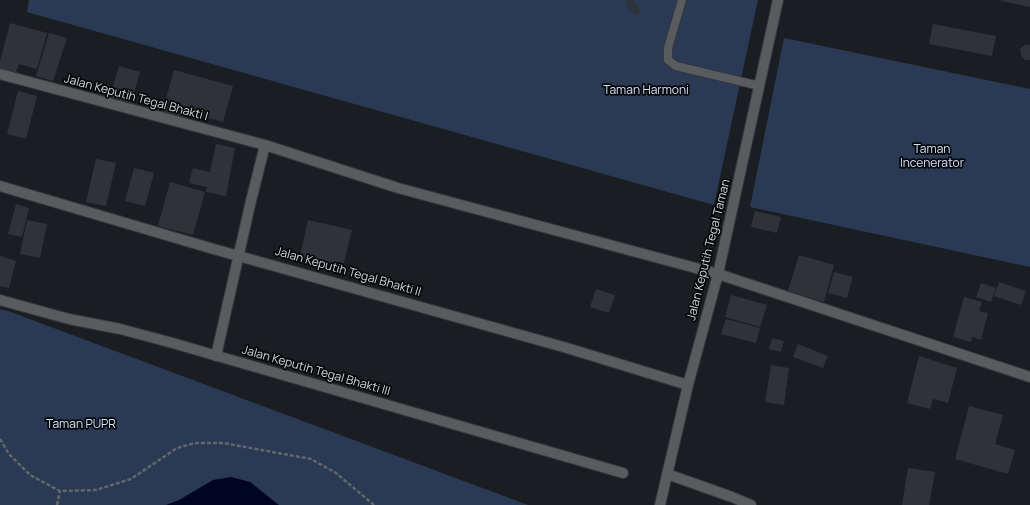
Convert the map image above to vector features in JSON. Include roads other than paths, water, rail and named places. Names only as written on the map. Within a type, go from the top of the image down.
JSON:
[{"type":"street","name":"Jalan Keputih Tegal Taman","points":[[660,505],[688,385],[718,274],[778,0]]},
{"type":"street","name":"Jalan Keputih Tegal Bhakti I","points":[[0,74],[265,145],[398,188],[718,274],[1030,377]]},
{"type":"street","points":[[216,356],[265,145]]},
{"type":"street","name":"Jalan Keputih Tegal Bhakti II","points":[[0,186],[238,256],[567,348],[688,385]]},
{"type":"street","name":"Jalan Keputih Tegal Bhakti III","points":[[0,300],[69,319],[120,329],[623,473]]},
{"type":"street","points":[[667,474],[751,505]]},
{"type":"lane","points":[[682,0],[668,48],[668,60],[676,66],[760,86]]},
{"type":"park label","name":"Taman Harmoni","points":[[646,91]]},
{"type":"park label","name":"Taman Incenerator","points":[[932,157]]},
{"type":"park label","name":"Taman PUPR","points":[[81,425]]}]
